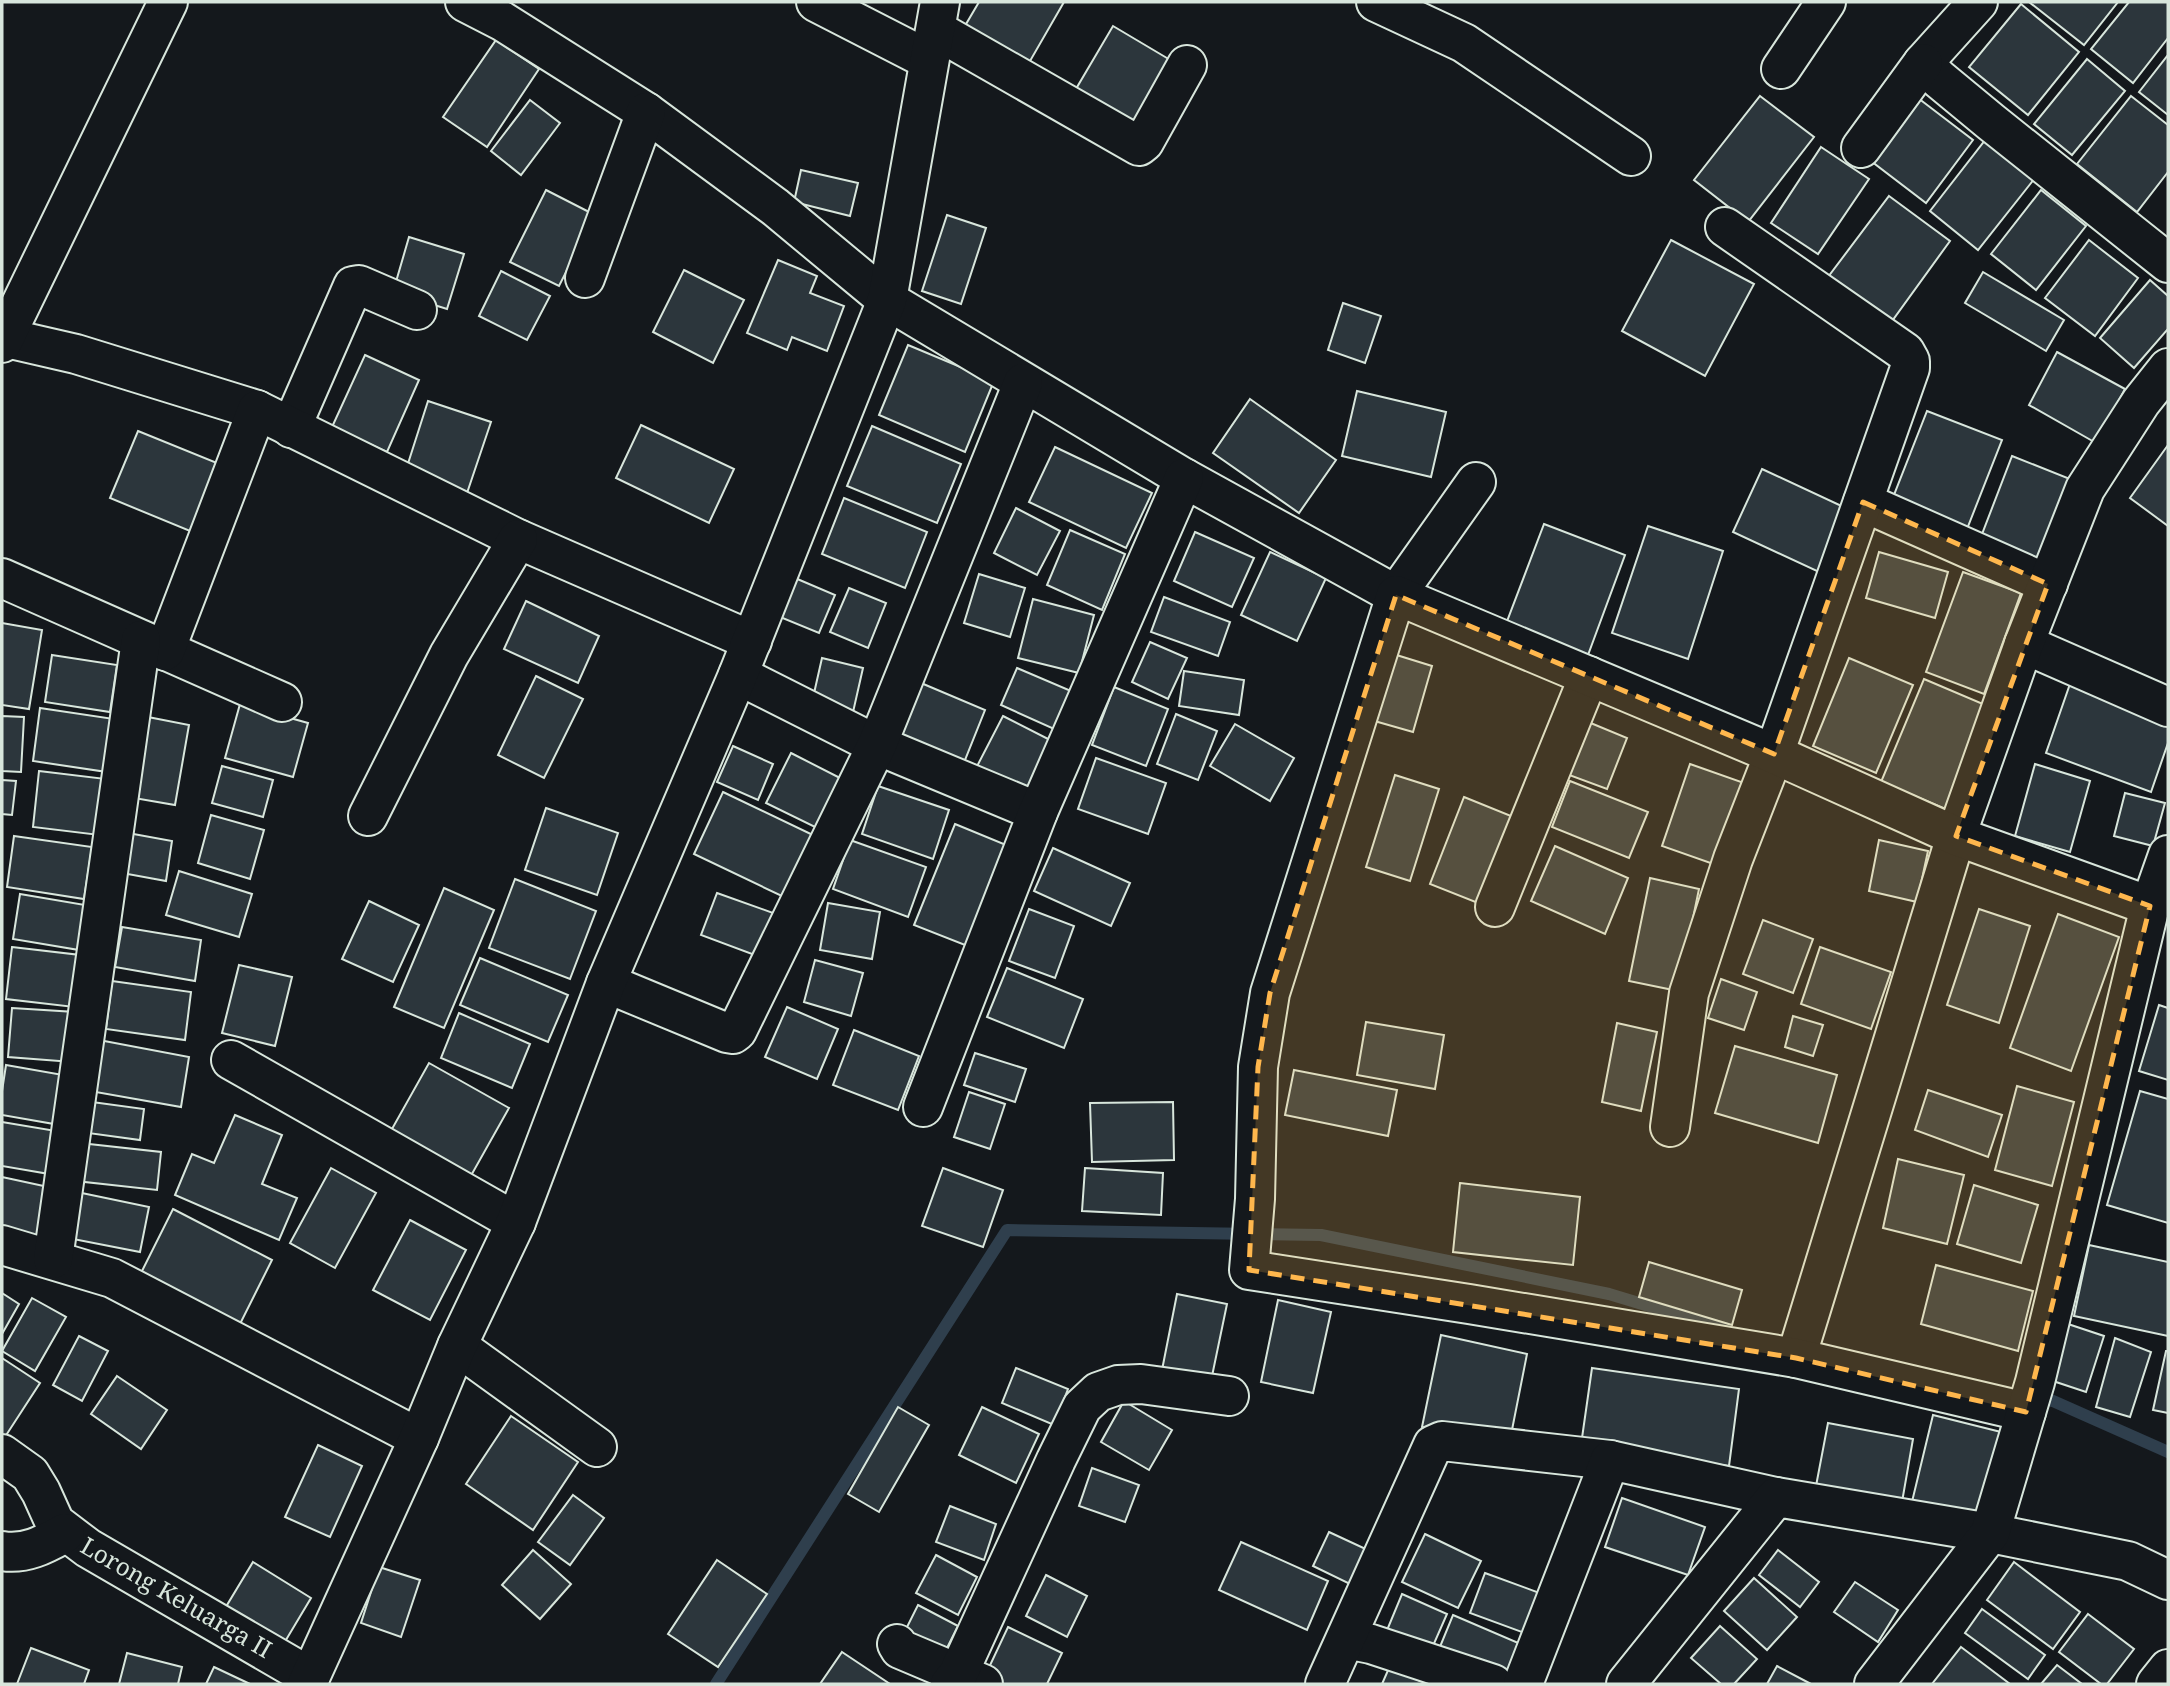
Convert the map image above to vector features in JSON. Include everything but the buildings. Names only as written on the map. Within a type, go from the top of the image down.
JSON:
[{"type":"street","points":[[168,2],[3,339],[76,354],[257,410],[518,539],[752,640]]},
{"type":"street","points":[[465,2],[502,21],[646,112],[775,207],[887,300],[1184,478],[1396,595],[1774,754],[1956,836],[2150,906]]},
{"type":"street","points":[[816,2],[935,31],[1139,146],[1144,142],[1187,65]]},
{"type":"street","points":[[1376,2],[1464,43],[1631,156]]},
{"type":"street","points":[[1435,2],[1464,43]]},
{"type":"street","points":[[1781,69],[1826,2]]},
{"type":"street","points":[[1861,148],[1923,63],[1978,2]]},
{"type":"street","points":[[309,1680],[419,1438],[457,1346],[516,1222],[606,983],[738,675],[887,300],[935,31]]},
{"type":"street","points":[[1923,63],[1991,122],[2168,263]]},
{"type":"street","points":[[585,278],[646,112]]},
{"type":"street","points":[[1671,1127],[1689,993],[1733,859],[1774,754],[1910,368],[1905,352],[1725,227]]},
{"type":"street","points":[[291,428],[353,286],[359,285],[417,310]]},
{"type":"street","points":[[1798,1350],[1956,836],[2024,644],[2085,489],[2141,402],[2168,368]]},
{"type":"street","points":[[606,983],[727,1033],[736,1033],[877,746],[1023,383]]},
{"type":"street","points":[[53,1259],[153,645],[257,410]]},
{"type":"street","points":[[923,1107],[1038,812],[1184,478]]},
{"type":"street","points":[[1476,482],[1396,595],[1270,993],[1258,1067],[1255,1199],[1249,1270],[1798,1350],[2029,1401]]},
{"type":"street","points":[[1863,502],[2048,584]]},
{"type":"street","points":[[368,816],[449,655],[518,539]]},
{"type":"street","points":[[2,578],[282,702]]},
{"type":"street","points":[[2024,644],[2168,707]]},
{"type":"street","points":[[738,675],[877,746],[1038,812]]},
{"type":"street","points":[[1495,907],[1589,676]]},
{"type":"street","points":[[1874,1684],[1990,1533],[2029,1401],[2150,906],[2168,855]]},
{"type":"street","points":[[231,1060],[516,1222]]},
{"type":"street","points":[[2,1245],[112,1278],[419,1438]]},
{"type":"street","points":[[457,1346],[597,1447]]},
{"type":"street","points":[[897,1644],[900,1649],[964,1681],[1061,1448],[1082,1407],[1098,1392],[1118,1385],[1141,1384],[1229,1396]]},
{"type":"street","points":[[1325,1684],[1433,1445],[1442,1441],[1610,1460],[1776,1497],[1990,1533],[2128,1561],[2168,1580]]},
{"type":"street","points":[[2,1454],[30,1474],[55,1523],[65,1532]]},
{"type":"street","points":[[1523,1684],[1610,1460]]},
{"type":"street","points":[[1626,1684],[1776,1497]]},
{"type":"street","name":"Lorong Keluarga II","points":[[2,1551],[14,1553],[39,1548],[65,1532],[309,1680]]},
{"type":"street","points":[[1346,1639],[1371,1644],[1493,1684]]},
{"type":"street","points":[[2156,1684],[2168,1669]]},
{"type":"highlighted area","points":[[1863,502],[2048,584],[1956,836],[2150,906],[2026,1412],[1796,1358],[1249,1270],[1258,1067],[1270,993],[1396,595],[1774,754]]},
{"type":"waterway","points":[[716,1684],[1007,1230],[1321,1235],[1609,1294],[1725,1329]]},
{"type":"waterway","points":[[2033,1397],[2053,1401],[2168,1452]]}]
